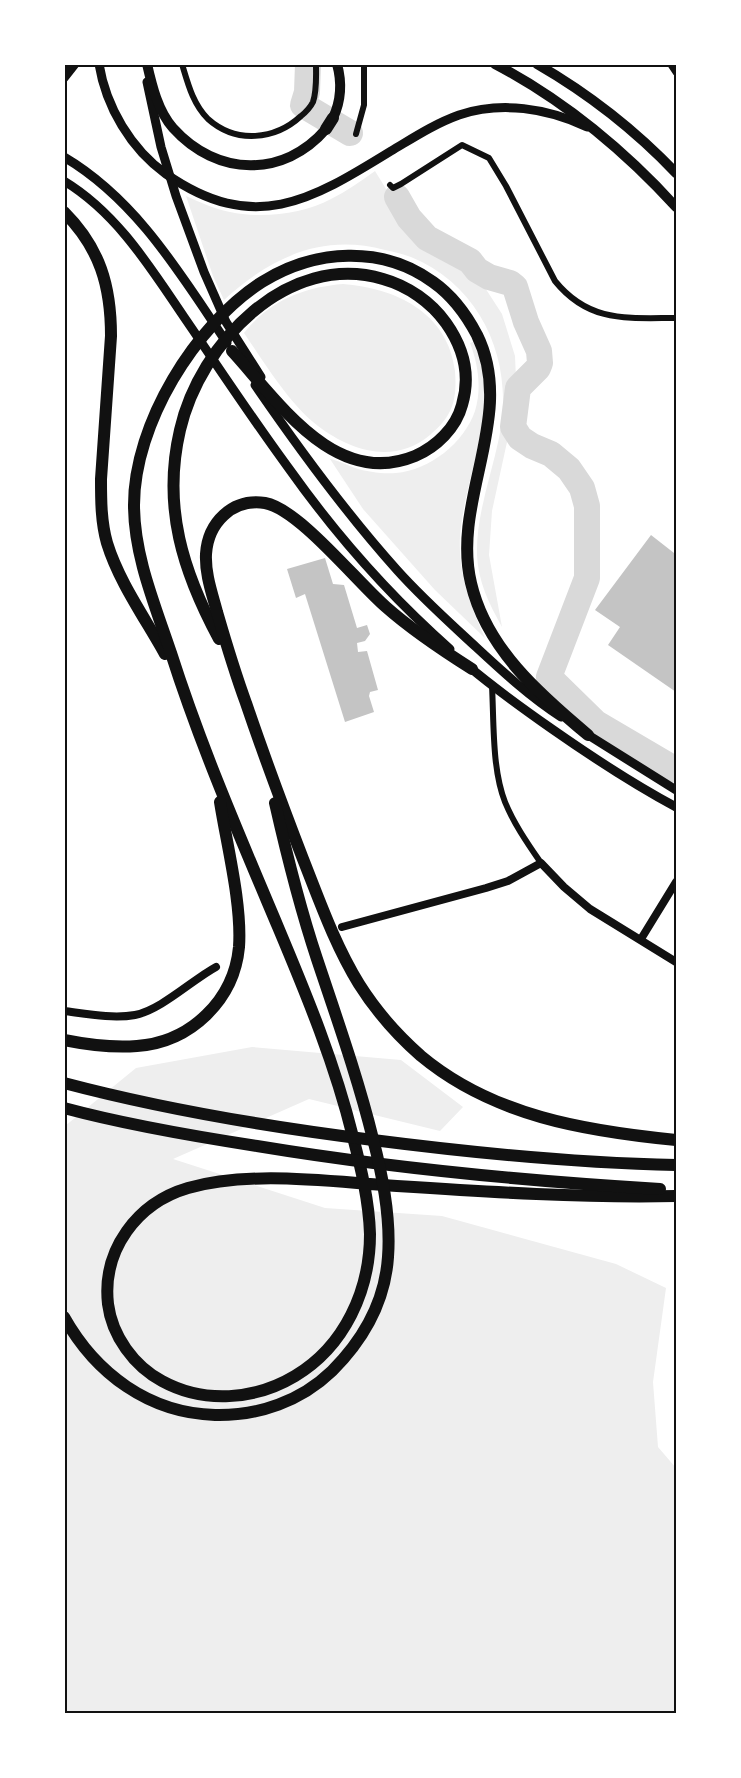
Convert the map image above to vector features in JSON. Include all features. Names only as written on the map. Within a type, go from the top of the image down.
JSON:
[{"type":"highway","points":[[146,64],[157,97],[172,127],[201,151],[215,158],[240,165],[266,165],[294,156],[318,139],[333,117],[339,97],[340,82],[337,64]]},
{"type":"highway","points":[[495,64],[565,106],[643,171],[676,207]]},
{"type":"highway","points":[[537,64],[602,107],[641,139],[676,173]]},
{"type":"highway","points":[[64,212],[76,223],[96,254],[108,290],[111,312],[100,502],[107,543],[123,580],[178,675]]},
{"type":"highway","points":[[588,735],[538,693],[518,670],[484,619],[471,585],[468,568],[468,534],[488,430],[491,387],[483,348],[464,313],[453,299],[423,275],[383,259],[361,255],[317,258],[279,273],[246,293],[218,320],[188,357],[159,407],[143,448],[135,486],[136,537],[143,570],[216,780],[307,995],[336,1074],[359,1160],[368,1209],[370,1236],[368,1261],[355,1308],[333,1344],[306,1369],[267,1389],[226,1397],[185,1392],[151,1375],[123,1346],[108,1311],[109,1270],[124,1233],[136,1218],[166,1196],[205,1184],[257,1179],[327,1181],[418,1187],[588,1196],[676,1196]]},
{"type":"highway","points":[[230,658],[194,588],[186,566],[176,522],[174,476],[180,430],[193,391],[228,336],[275,296],[313,278],[332,274],[354,274],[384,279],[413,292],[429,304],[454,335],[466,370],[463,403],[452,427],[433,447],[391,464],[361,462],[346,458],[330,449],[293,420],[232,351]]},
{"type":"highway","points":[[472,669],[433,645],[384,606],[288,513],[266,504],[253,503],[233,508],[216,522],[207,544],[207,571],[230,658],[263,755],[327,920],[360,985],[379,1012],[399,1035],[446,1075],[494,1102],[556,1122],[627,1135],[676,1140]]},
{"type":"highway","points":[[64,1317],[89,1355],[118,1382],[137,1394],[174,1409],[194,1413],[236,1415],[258,1412],[276,1406],[312,1388],[344,1359],[358,1342],[377,1303],[388,1259],[387,1208],[378,1159],[353,1066],[303,916],[263,755]]},
{"type":"highway","points":[[64,1040],[117,1047],[158,1042],[177,1036],[197,1023],[216,1006],[225,993],[237,963],[239,928],[216,780]]},
{"type":"highway","points":[[64,1083],[211,1116],[317,1133],[502,1156],[676,1165]]},
{"type":"highway","points":[[64,1108],[197,1137],[321,1157],[507,1178],[676,1190]]},
{"type":"main road","points":[[64,78],[75,64]]},
{"type":"main road","points":[[99,64],[116,116],[147,158],[175,180],[215,200],[237,206],[278,206],[300,200],[343,181],[422,132],[460,115],[489,109],[519,108],[556,115],[590,129],[616,147]]},
{"type":"main road","points":[[146,64],[161,147],[204,272],[226,322],[273,396],[308,461]]},
{"type":"main road","points":[[64,157],[93,176],[133,214],[191,289],[308,461],[366,535],[434,609],[539,702],[676,790]]},
{"type":"main road","points":[[64,181],[105,213],[121,230],[157,277],[290,470],[350,547],[386,588],[423,625],[492,686],[619,774],[676,807]]},
{"type":"street","points":[[182,64],[193,96],[203,113],[222,129],[234,135],[263,136],[275,133],[297,121],[306,112],[311,105],[316,85],[316,64]]},
{"type":"street","points":[[356,134],[364,105],[364,64]]},
{"type":"street","points":[[670,64],[676,73]]},
{"type":"street","points":[[390,186],[393,188],[401,184],[462,145],[478,152],[489,158],[495,167],[555,280],[577,302],[592,310],[615,317],[676,318]]},
{"type":"street","points":[[492,686],[498,775],[505,802],[523,836],[541,863],[590,909],[676,962]]},
{"type":"street","points":[[342,927],[486,888],[508,880],[541,863]]},
{"type":"street","points":[[641,939],[676,882]]},
{"type":"street","points":[[64,1011],[115,1016],[136,1015],[169,999],[216,967]]},
{"type":"shaded area","points":[[375,171],[391,197],[397,200],[417,233],[425,240],[461,259],[480,280],[502,314],[515,356],[516,379],[523,387],[516,428],[507,442],[492,511],[489,555],[502,627],[479,574],[477,540],[481,511],[499,438],[503,410],[502,383],[497,357],[488,331],[475,308],[458,288],[436,270],[411,257],[362,246],[339,245],[318,247],[278,261],[224,300],[213,276],[186,196],[208,206],[230,212],[255,215],[282,214],[320,204],[343,193]]},
{"type":"shaded area","points":[[343,284],[381,291],[416,307],[442,333],[450,350],[455,371],[452,406],[446,418],[430,435],[402,450],[387,452],[358,448],[318,426],[297,406],[244,333],[265,312],[288,298],[315,288]]},
{"type":"shaded area","points":[[473,342],[482,363],[485,387],[484,412],[463,513],[460,550],[466,588],[485,638],[435,590],[363,509],[330,459],[365,471],[396,473],[421,467],[444,453],[463,434],[475,411],[479,385],[470,343]]},
{"type":"shaded area","points":[[252,1047],[401,1060],[463,1107],[440,1131],[309,1099],[173,1159],[325,1208],[442,1216],[616,1264],[666,1288],[653,1382],[658,1447],[676,1468],[676,1713],[65,1714],[65,1126],[136,1068]]},
{"type":"building","points":[[651,535],[674,553],[676,550],[676,692],[608,645],[620,627],[595,610]]},
{"type":"building","points":[[325,558],[333,584],[344,585],[357,628],[367,625],[370,634],[365,641],[357,643],[358,652],[367,651],[378,690],[370,692],[369,696],[374,712],[345,722],[305,594],[296,598],[287,569]]},
{"type":"waterway","points":[[308,64],[307,92],[303,105],[350,133]]},
{"type":"waterway","points":[[397,197],[409,218],[427,238],[470,261],[477,270],[489,277],[510,283],[515,287],[526,322],[539,351],[538,368],[518,388],[513,427],[520,438],[551,454],[569,469],[582,488],[587,506],[587,578],[549,677],[596,723],[676,770]]}]
